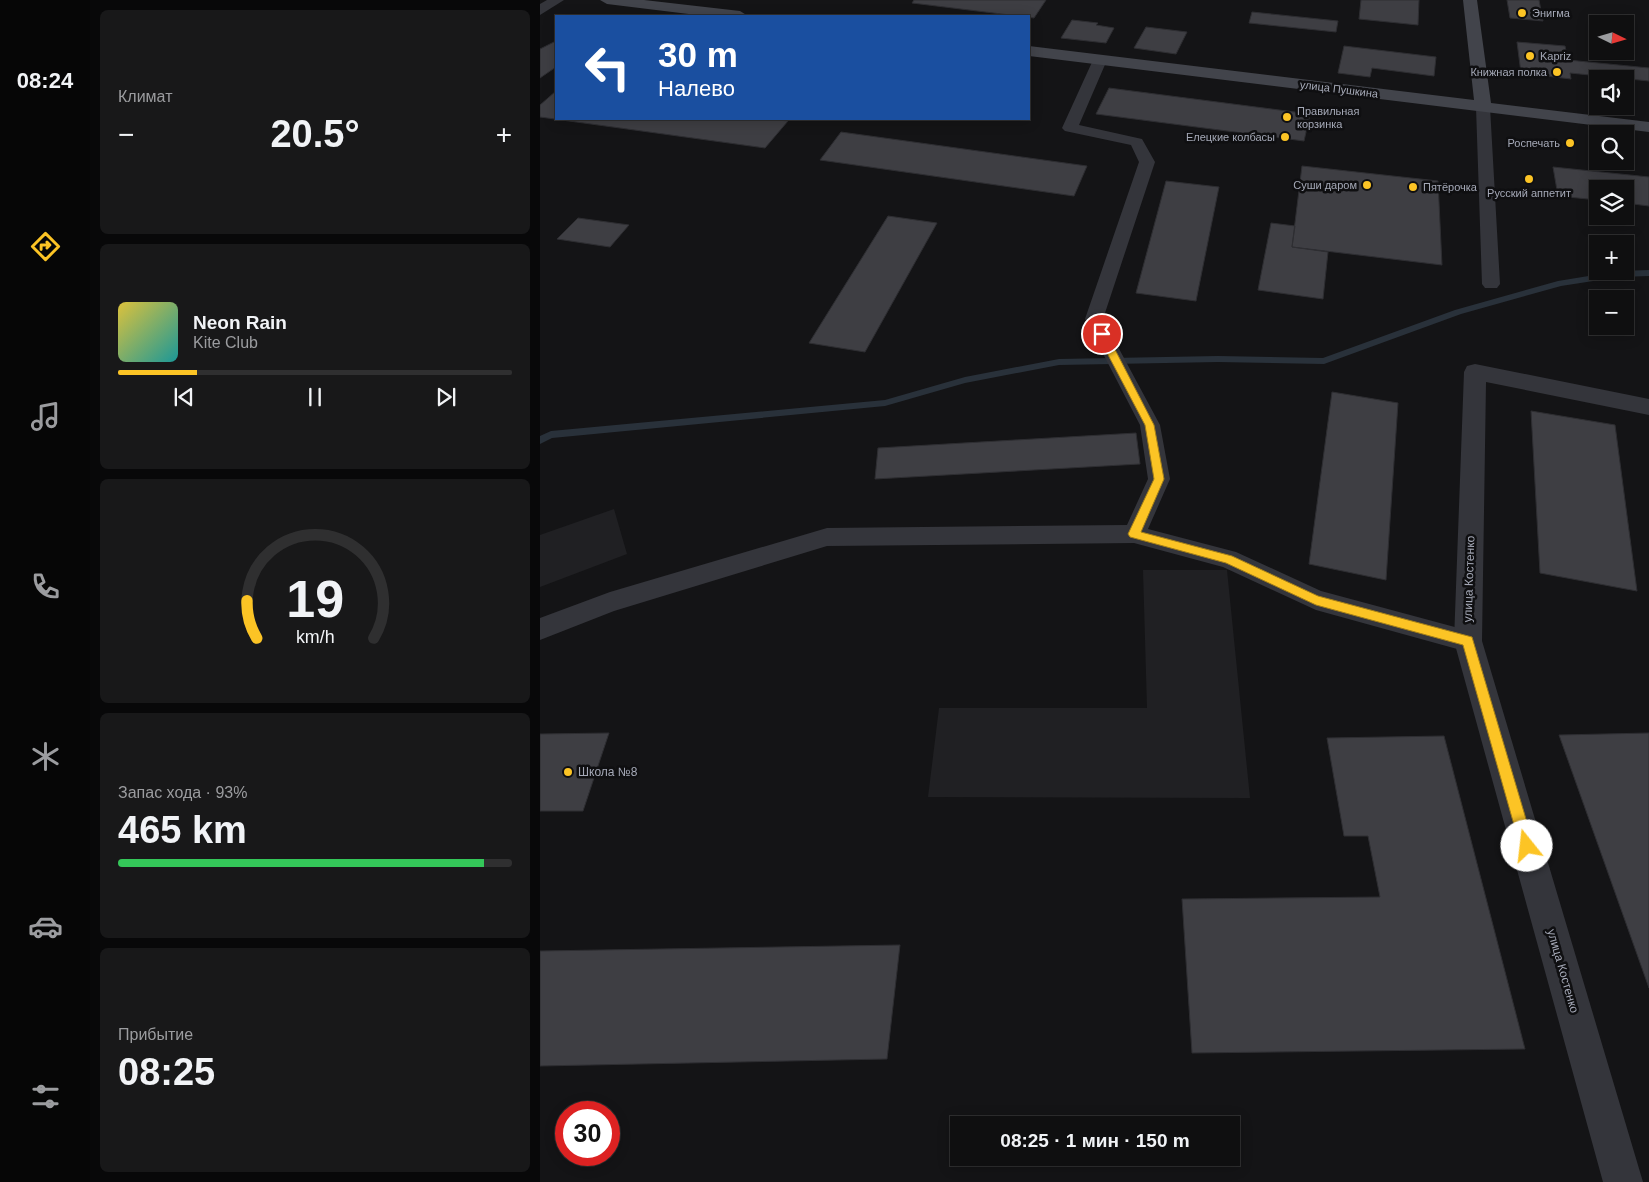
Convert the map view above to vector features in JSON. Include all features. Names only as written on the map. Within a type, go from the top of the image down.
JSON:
[{"type":"street","points":[[540,11],[557,0]]},
{"type":"street","points":[[607,0],[732,15]]},
{"type":"street","points":[[1470,0],[1483,106]]},
{"type":"street","name":"улица Пушкина","points":[[1030,51],[1649,127]]},
{"type":"street","name":"улица Костенко","points":[[1623,1182],[1468,641],[1475,372],[1649,407]]},
{"type":"lane","points":[[1100,60],[1070,128],[1137,142],[1147,162],[1094,319],[1150,425],[1159,479],[1134,534]]},
{"type":"lane","points":[[1483,106],[1491,284]]},
{"type":"lane","points":[[540,629],[610,602],[827,537],[1134,534],[1228,559],[1316,600],[1468,641]]},
{"type":"shaded area","points":[[614,509],[627,554],[540,587],[540,535]]},
{"type":"shaded area","points":[[1143,570],[1227,570],[1250,798],[928,797],[939,708],[1147,708]]},
{"type":"building","points":[[914,0],[1046,0],[1034,18],[1030,18],[1030,15],[1010,15],[912,3]]},
{"type":"building","points":[[1361,0],[1419,0],[1418,25],[1359,19]]},
{"type":"building","points":[[1507,0],[1539,0],[1543,21],[1510,18]]},
{"type":"building","points":[[1252,12],[1338,21],[1336,32],[1249,23]]},
{"type":"building","points":[[1072,20],[1098,23],[1096,25],[1114,28],[1106,43],[1061,38]]},
{"type":"building","points":[[1146,27],[1187,32],[1176,54],[1134,48]]},
{"type":"building","points":[[555,42],[555,68],[540,78],[540,49]]},
{"type":"building","points":[[1517,42],[1565,46],[1568,60],[1649,68],[1649,81],[1634,79],[1634,70],[1589,70],[1589,75],[1570,73],[1571,79],[1521,73]]},
{"type":"building","points":[[1344,46],[1436,57],[1434,76],[1372,68],[1370,77],[1338,73]]},
{"type":"building","points":[[1109,88],[1310,114],[1304,141],[1096,114]]},
{"type":"building","points":[[555,92],[555,119],[540,117],[540,105]]},
{"type":"building","points":[[562,120],[788,121],[765,148]]},
{"type":"building","points":[[841,132],[1087,166],[1074,196],[820,160]]},
{"type":"building","points":[[1302,166],[1438,181],[1442,265],[1292,247]]},
{"type":"building","points":[[1553,167],[1649,177],[1649,206],[1634,204],[1634,180],[1589,180],[1589,199],[1558,196]]},
{"type":"building","points":[[1166,181],[1219,187],[1196,301],[1136,293]]},
{"type":"building","points":[[888,216],[937,223],[865,352],[809,343]]},
{"type":"building","points":[[578,218],[629,225],[610,247],[557,239]]},
{"type":"building","points":[[1271,223],[1295,226],[1292,247],[1328,252],[1323,299],[1258,290]]},
{"type":"building","points":[[1332,392],[1398,403],[1386,580],[1309,564]]},
{"type":"building","points":[[1531,411],[1615,425],[1637,591],[1540,573]]},
{"type":"building","points":[[1136,433],[1140,464],[875,479],[878,448]]},
{"type":"building","name":"Школа №8","points":[[609,733],[583,811],[540,811],[540,734]]},
{"type":"building","points":[[1649,733],[1649,988],[1559,735]]},
{"type":"building","points":[[1444,736],[1525,1049],[1192,1053],[1182,899],[1380,897],[1368,836],[1344,836],[1327,738]]},
{"type":"building","points":[[900,945],[887,1059],[540,1066],[540,951]]},
{"type":"waterway","points":[[540,440],[551,435],[885,403],[965,380],[1059,362],[1218,359],[1324,361],[1458,312],[1561,283],[1619,274],[1649,273]]},
{"type":"place","name":"Энигма","points":[[1522,13]]},
{"type":"place","name":"Kapriz","points":[[1530,56]]},
{"type":"place","name":"Книжная полка","points":[[1557,72]]},
{"type":"place","name":"Правильная корзинка","points":[[1287,117]]},
{"type":"place","name":"Елецкие колбасы","points":[[1285,137]]},
{"type":"place","name":"Роспечать","points":[[1570,143]]},
{"type":"place","name":"Русский аппетит","points":[[1529,179]]},
{"type":"place","name":"Суши даром","points":[[1367,185]]},
{"type":"place","name":"Пятёрочка","points":[[1413,187]]},
{"type":"place","name":"Школа №8","points":[[568,772]]},
{"type":"route","points":[[1102,334],[1150,425],[1159,479],[1134,534],[1228,559],[1316,600],[1468,641],[1527,846]]}]
